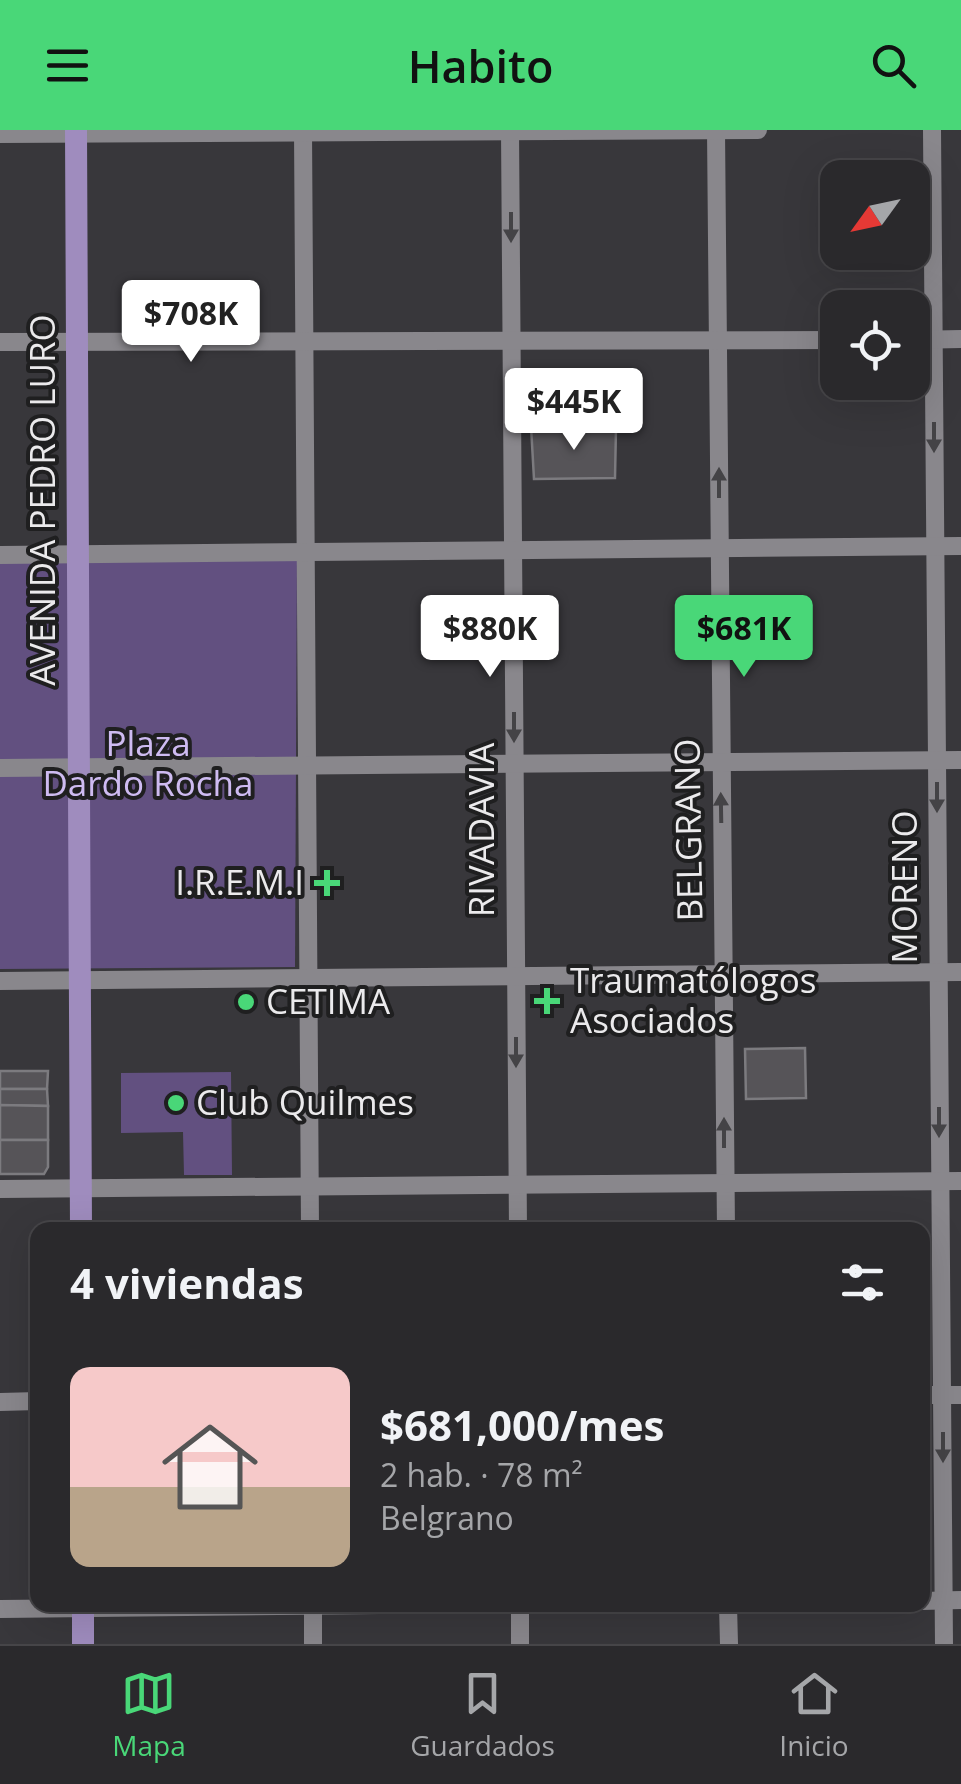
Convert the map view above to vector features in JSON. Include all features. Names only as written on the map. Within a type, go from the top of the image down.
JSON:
[{"type":"main road","name":"AVENIDA PEDRO LURO","points":[[76,132],[81,1222]]},
{"type":"main road","points":[[83,1612],[83,1644]]},
{"type":"street","name":"BELGRANO","points":[[716,130],[726,1222]]},
{"type":"street","points":[[0,134],[758,130]]},
{"type":"street","name":"MORENO","points":[[932,130],[939,1181],[952,1395],[952,1600],[944,1644]]},
{"type":"street","name":"RIVADAVIA","points":[[510,131],[518,1222]]},
{"type":"street","points":[[304,132],[310,1222]]},
{"type":"street","points":[[933,340],[961,339]]},
{"type":"street","points":[[0,342],[820,340]]},
{"type":"street","points":[[0,555],[961,546]]},
{"type":"street","points":[[0,768],[961,760]]},
{"type":"street","points":[[0,981],[961,972]]},
{"type":"street","points":[[0,1188],[961,1181]]},
{"type":"street","points":[[0,1402],[30,1402]]},
{"type":"street","points":[[0,1609],[30,1608]]},
{"type":"street","points":[[313,1612],[313,1644]]},
{"type":"street","points":[[520,1612],[520,1644]]},
{"type":"street","points":[[728,1612],[728,1644]]},
{"type":"green space","name":"Plaza Dardo Rocha","points":[[297,559],[295,967],[0,969],[0,562]]},
{"type":"green space","name":"Club Quilmes","points":[[231,1072],[232,1175],[184,1175],[183,1132],[121,1133],[121,1073]]},
{"type":"building","points":[[531,426],[616,428],[615,478],[534,479]]},
{"type":"building","points":[[805,1048],[806,1098],[746,1099],[745,1049]]},
{"type":"building","points":[[0,1071],[48,1071],[47,1089],[0,1089]]},
{"type":"building","points":[[0,1089],[47,1089],[48,1106],[0,1105]]},
{"type":"building","points":[[0,1105],[48,1106],[48,1140],[0,1140]]},
{"type":"building","points":[[0,1140],[48,1140],[48,1167],[44,1174],[0,1174]]},
{"type":"place","name":"I.R.E.M.I","points":[[327,883]]},
{"type":"place","name":"Traumatólogos Asociados","points":[[547,1001]]},
{"type":"place","name":"CETIMA","points":[[246,1002]]},
{"type":"place","name":"Club Quilmes","points":[[176,1103]]}]
